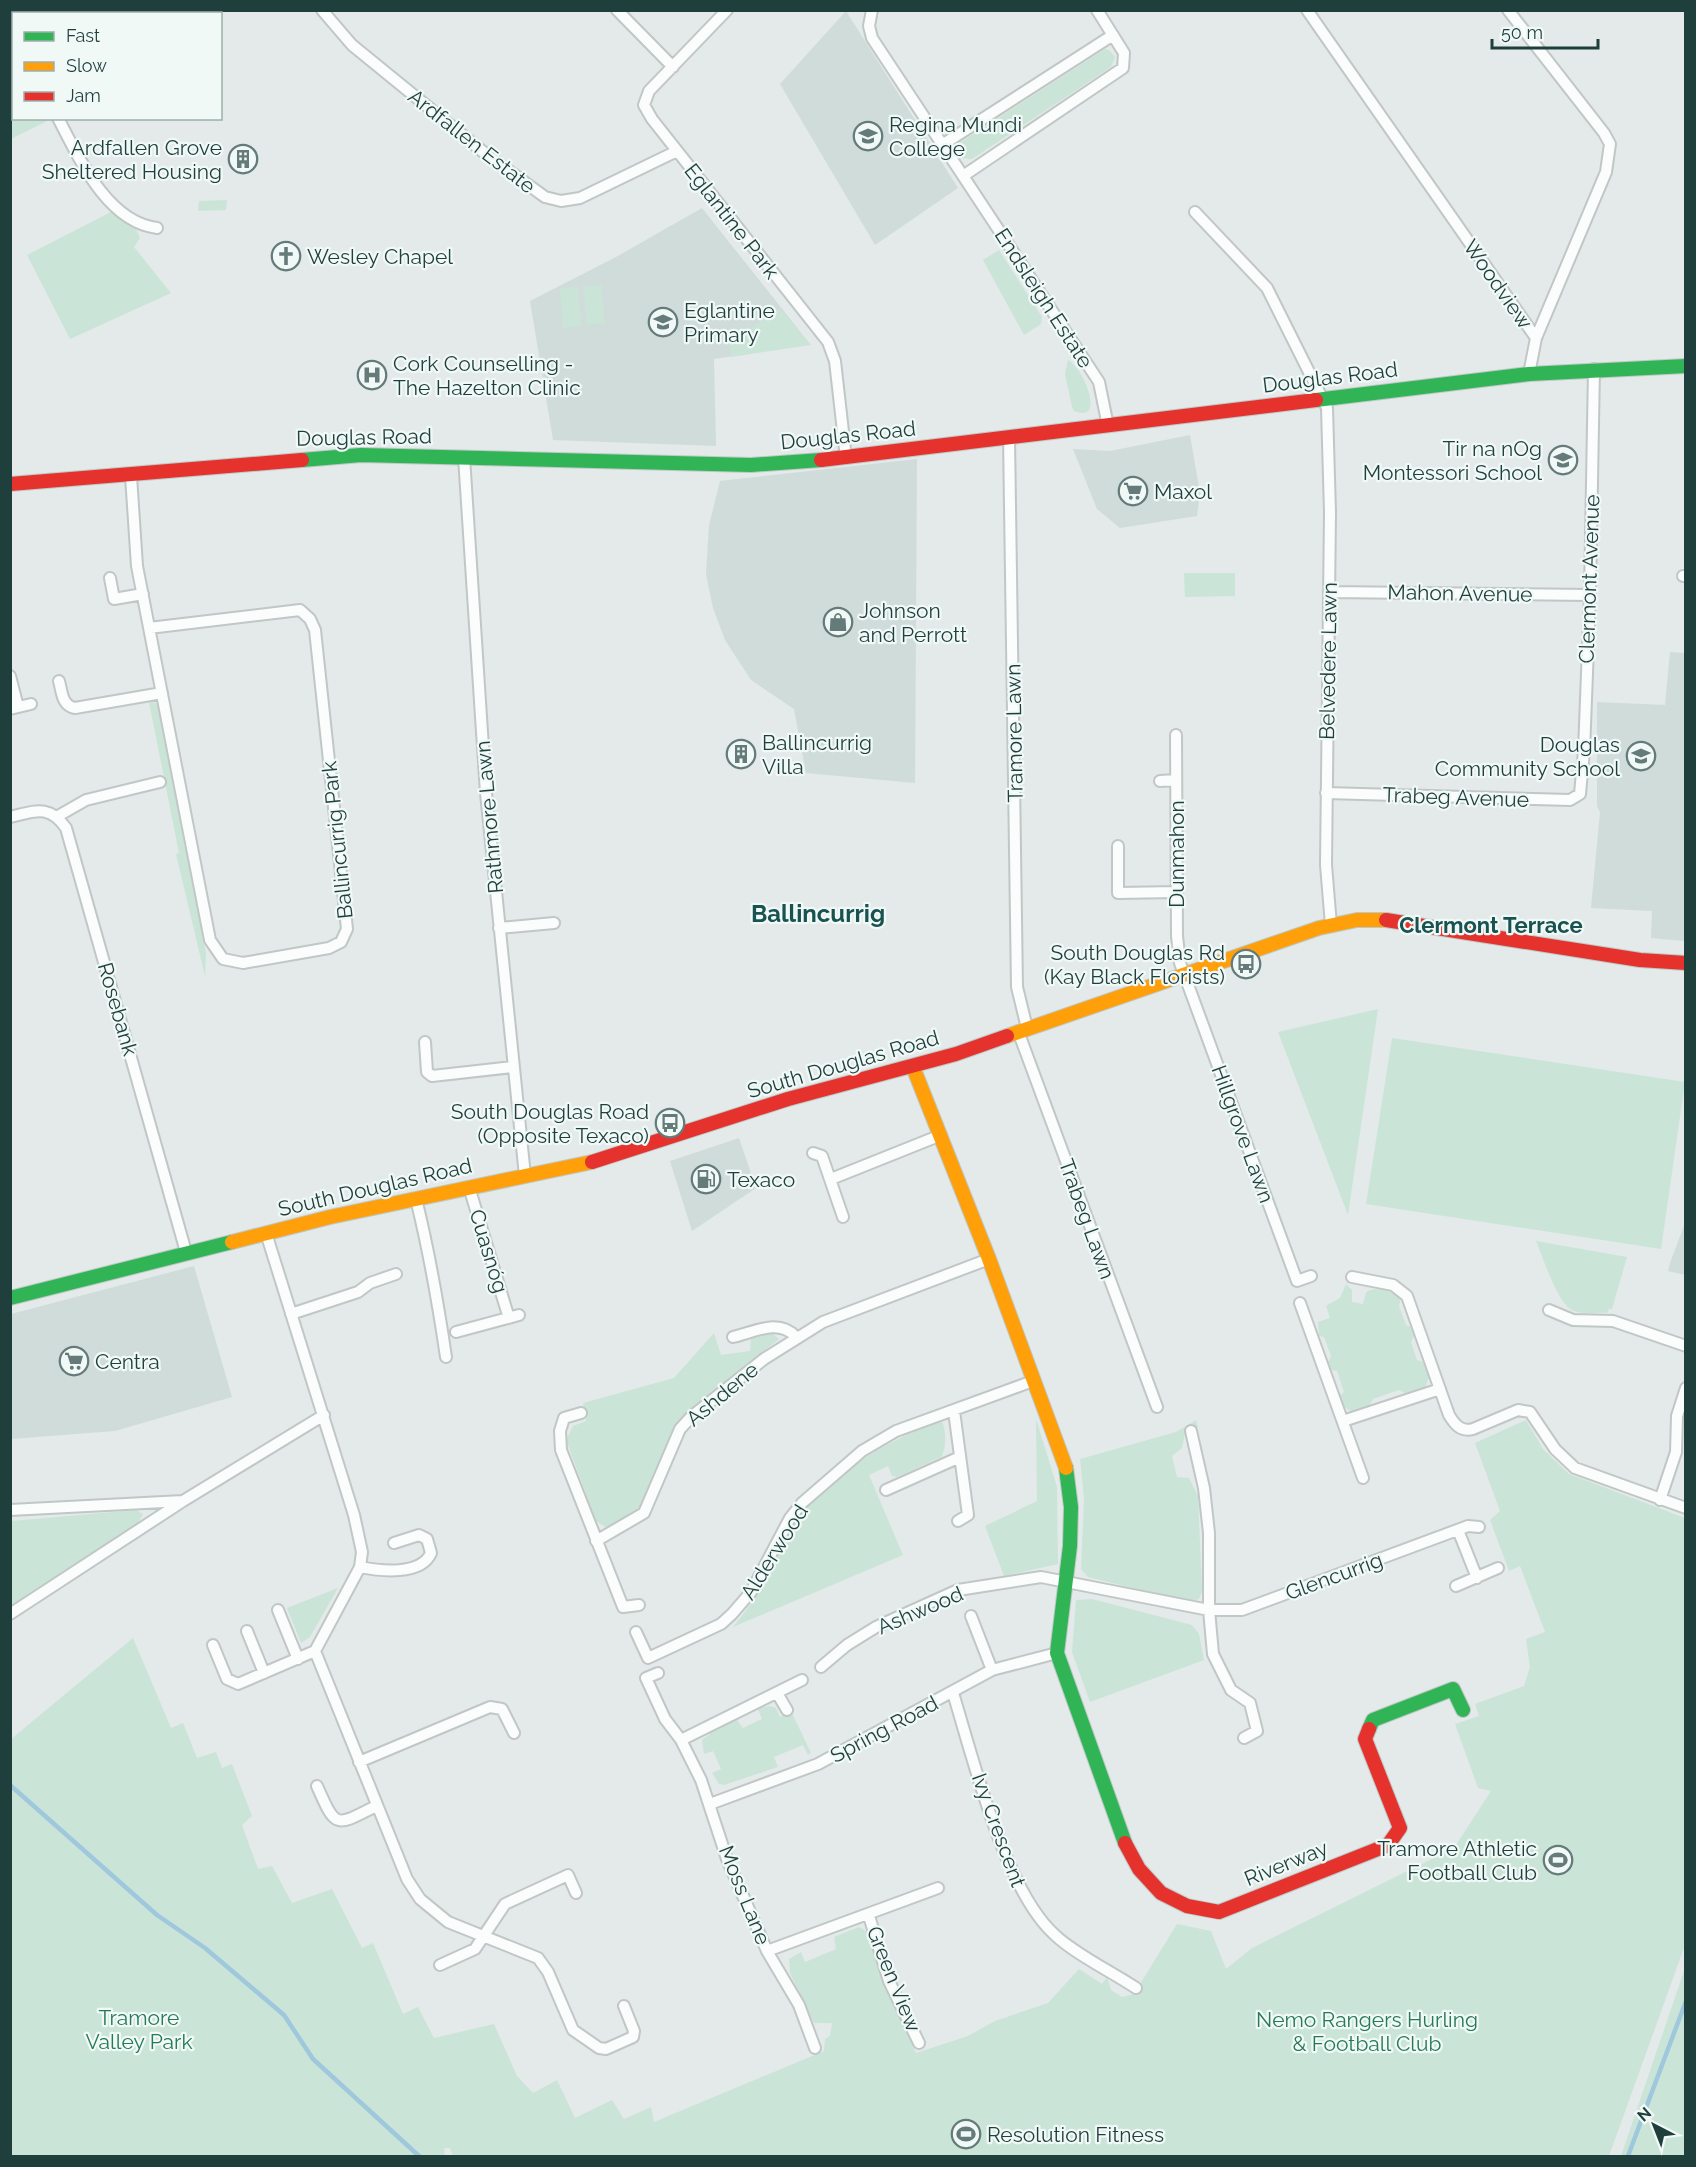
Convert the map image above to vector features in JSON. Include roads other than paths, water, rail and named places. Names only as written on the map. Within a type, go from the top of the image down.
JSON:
[{"type":"main road","name":"Douglas Road","points":[[10,484],[131,476],[323,457],[464,457],[751,465],[846,459],[1529,374],[1686,366]]},
{"type":"main road","name":"South Douglas Road","points":[[10,1298],[266,1233],[608,1157],[788,1099],[913,1067],[1183,973],[1331,925],[1357,920],[1386,920],[1640,960],[1686,963]]},
{"type":"main road","points":[[913,1067],[989,1259],[1063,1458],[1070,1485],[1071,1512],[1066,1580],[1057,1653]]},
{"type":"main road","name":"Riverway","points":[[1057,1653],[1126,1846],[1139,1869],[1161,1893],[1187,1906],[1219,1912],[1388,1845],[1400,1828],[1365,1739],[1373,1720],[1453,1689],[1463,1710]]},
{"type":"street","name":"Ardfallen Estate","points":[[322,10],[352,45],[487,155],[545,197],[561,201],[580,198],[677,151]]},
{"type":"street","points":[[617,10],[673,67]]},
{"type":"street","name":"Eglantine Park","points":[[727,10],[649,91],[644,105],[652,119],[828,342],[835,361],[846,459]]},
{"type":"street","name":"Endsleigh Estate","points":[[872,10],[869,26],[872,38],[1098,380],[1108,426]]},
{"type":"street","points":[[963,176],[1118,72],[1126,59],[1097,10]]},
{"type":"street","name":"Woodview","points":[[1307,10],[1536,338]]},
{"type":"street","name":"Woodview","points":[[1508,10],[1604,133],[1610,144],[1610,156],[1603,180],[1536,338]]},
{"type":"street","points":[[942,145],[1113,35]]},
{"type":"street","points":[[59,120],[80,160],[117,207],[132,220],[157,228]]},
{"type":"street","name":"Belvedere Lawn","points":[[1196,212],[1267,288],[1327,408],[1330,591],[1326,865],[1331,925]]},
{"type":"street","points":[[1529,374],[1536,338]]},
{"type":"street","name":"Clermont Avenue","points":[[1582,789],[1590,595],[1594,369]]},
{"type":"street","name":"Tramore Lawn","points":[[1009,437],[1017,987],[1022,1030]]},
{"type":"street","name":"Rathmore Lawn","points":[[464,457],[486,793],[525,1176]]},
{"type":"street","name":"Ballincurrig Park","points":[[131,476],[132,520],[143,594],[149,628],[210,940],[218,955],[228,962],[243,963],[329,948],[341,942],[347,929],[315,630],[310,620],[300,610],[149,628]]},
{"type":"street","points":[[110,578],[114,599],[143,594]]},
{"type":"street","name":"Mahon Avenue","points":[[1330,591],[1590,595]]},
{"type":"street","points":[[10,676],[14,708],[31,704]]},
{"type":"street","points":[[59,681],[64,701],[70,708],[162,693]]},
{"type":"street","name":"Dunmahon","points":[[1176,735],[1177,936],[1183,973]]},
{"type":"street","points":[[1160,781],[1176,780]]},
{"type":"street","points":[[10,817],[38,811],[58,816],[86,800],[160,782]]},
{"type":"street","name":"Trabeg Avenue","points":[[1326,793],[1570,800],[1582,789]]},
{"type":"street","name":"Rosebank","points":[[58,816],[70,837],[186,1252]]},
{"type":"street","points":[[1118,846],[1118,893],[1177,892]]},
{"type":"street","points":[[499,928],[554,923]]},
{"type":"street","name":"Hillgrove Lawn","points":[[1183,973],[1297,1281],[1311,1276]]},
{"type":"street","name":"Trabeg Lawn","points":[[1022,1030],[1157,1407]]},
{"type":"street","points":[[425,1042],[427,1072],[432,1076],[513,1067]]},
{"type":"street","points":[[831,1179],[941,1136]]},
{"type":"street","points":[[813,1153],[822,1156],[843,1216]]},
{"type":"street","name":"Cuasnóg","points":[[456,1332],[514,1315],[469,1187]]},
{"type":"street","points":[[416,1199],[433,1266],[436,1303],[446,1356]]},
{"type":"street","points":[[213,1645],[230,1682],[238,1684],[315,1651],[360,1567],[362,1552],[347,1491],[266,1233]]},
{"type":"street","name":"Ashdene","points":[[596,1541],[644,1513],[675,1438],[686,1421],[796,1337],[826,1321],[989,1259]]},
{"type":"street","points":[[291,1314],[358,1292],[370,1283],[396,1274]]},
{"type":"street","points":[[1352,1278],[1392,1285],[1407,1296],[1453,1421],[1466,1430],[1518,1410],[1530,1412],[1555,1449],[1575,1468],[1686,1508]]},
{"type":"street","points":[[1299,1303],[1363,1478]]},
{"type":"street","points":[[1549,1310],[1573,1320],[1614,1321],[1686,1346]]},
{"type":"street","name":"Ashdene","points":[[733,1337],[776,1326],[785,1328],[796,1337]]},
{"type":"street","name":"Alderwood","points":[[636,1632],[648,1658],[721,1624],[751,1592],[790,1518],[825,1482],[862,1451],[888,1436],[1033,1381]]},
{"type":"street","points":[[1660,1500],[1676,1452],[1677,1416],[1686,1388]]},
{"type":"street","points":[[1343,1421],[1440,1389]]},
{"type":"street","points":[[954,1411],[968,1515],[958,1521]]},
{"type":"street","points":[[581,1413],[564,1418],[560,1440],[596,1541],[623,1607],[639,1605]]},
{"type":"street","points":[[10,1614],[183,1502],[324,1415]]},
{"type":"street","points":[[1191,1431],[1204,1488],[1209,1533],[1209,1610],[1213,1654],[1231,1690],[1250,1703],[1257,1731],[1244,1738]]},
{"type":"street","points":[[885,1490],[960,1457]]},
{"type":"street","points":[[10,1510],[183,1502]]},
{"type":"street","name":"Glencurrig","points":[[1066,1580],[1209,1610],[1242,1610],[1468,1526],[1479,1527]]},
{"type":"street","points":[[1458,1530],[1477,1578]]},
{"type":"street","points":[[360,1567],[397,1572],[427,1560],[431,1553],[427,1539],[419,1535],[394,1543]]},
{"type":"street","points":[[1456,1586],[1498,1568]]},
{"type":"street","name":"Ashwood","points":[[821,1667],[847,1645],[876,1627],[958,1590],[1041,1577],[1066,1580]]},
{"type":"street","points":[[278,1610],[298,1659]]},
{"type":"street","points":[[971,1616],[992,1670]]},
{"type":"street","points":[[247,1631],[264,1673]]},
{"type":"street","points":[[315,1651],[376,1806],[407,1879],[420,1899],[448,1922],[538,1958],[548,1972],[573,2030],[599,2048],[612,2048],[633,2037],[634,2031],[624,2006]]},
{"type":"street","name":"Spring Road","points":[[710,1804],[818,1764],[992,1670],[1057,1653]]},
{"type":"street","name":"Moss Lane","points":[[658,1673],[646,1678],[665,1719],[681,1740],[710,1804],[727,1859],[767,1951],[799,2005],[815,2048]]},
{"type":"street","points":[[681,1740],[802,1680]]},
{"type":"street","points":[[777,1693],[787,1710]]},
{"type":"street","name":"Ivy Crescent","points":[[953,1693],[1000,1836],[1023,1896],[1055,1935],[1136,1988]]},
{"type":"street","points":[[359,1762],[490,1707],[502,1710],[514,1733]]},
{"type":"street","points":[[317,1786],[330,1816],[339,1822],[345,1822],[376,1806]]},
{"type":"street","points":[[440,1965],[475,1949],[501,1909],[522,1894],[568,1875],[576,1893]]},
{"type":"street","name":"Green View","points":[[767,1951],[868,1916],[938,1888]]},
{"type":"street","name":"Green View","points":[[868,1916],[889,1981],[919,2043]]},
{"type":"waterway","points":[[10,1785],[157,1915],[205,1948],[284,2015],[313,2059],[419,2156]]},
{"type":"waterway","points":[[1628,2156],[1686,2001]]},
{"type":"place","name":"Regina Mundi College","points":[[868,136]]},
{"type":"place","name":"Ardfallen Grove Sheltered Housing","points":[[243,159]]},
{"type":"place","name":"Wesley Chapel","points":[[286,256]]},
{"type":"place","name":"Eglantine Primary","points":[[663,322]]},
{"type":"place","name":"Cork Counselling - The Hazelton Clinic","points":[[372,375]]},
{"type":"place","name":"Tir na nOg Montessori School","points":[[1563,460]]},
{"type":"place","name":"Maxol","points":[[1133,491]]},
{"type":"place","name":"Johnson and Perrott","points":[[838,622]]},
{"type":"place","name":"Ballincurrig Villa","points":[[741,754]]},
{"type":"place","name":"Douglas Community School","points":[[1641,756]]},
{"type":"place","name":"South Douglas Rd (Kay Black Florists)","points":[[1246,964]]},
{"type":"place","name":"South Douglas Road (Opposite Texaco)","points":[[670,1123]]},
{"type":"place","name":"Texaco","points":[[706,1179]]},
{"type":"place","name":"Centra","points":[[74,1361]]},
{"type":"place","name":"Tramore Athletic Football Club","points":[[1558,1860]]},
{"type":"place","name":"Resolution Fitness","points":[[966,2134]]},
{"type":"district","name":"Ballincurrig","points":[[818,913]]},
{"type":"district","name":"Clermont Terrace","points":[[1491,925]]},
{"type":"park label","name":"Tramore Valley Park","points":[[139,2029]]},
{"type":"park label","name":"Nemo Rangers Hurling & Football Club","points":[[1367,2031]]}]
